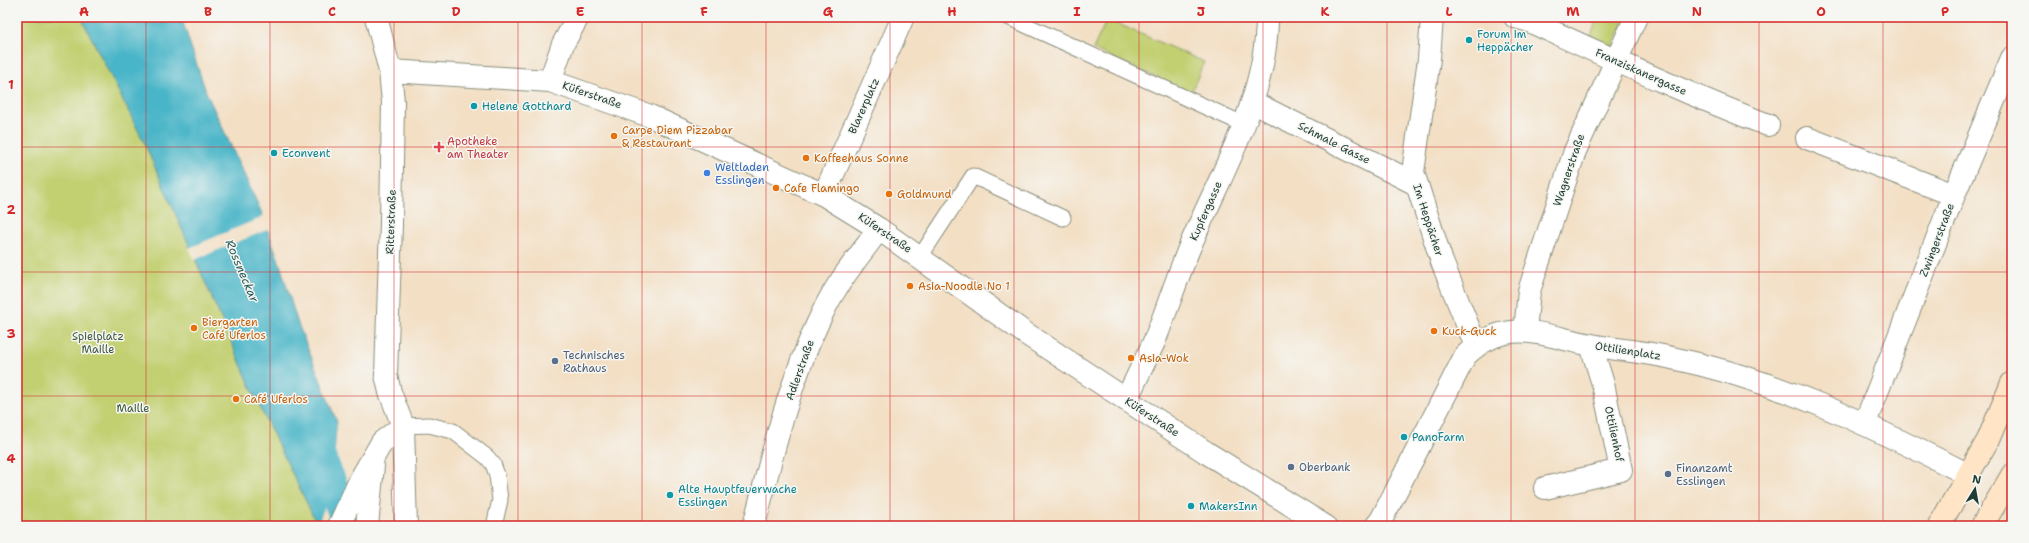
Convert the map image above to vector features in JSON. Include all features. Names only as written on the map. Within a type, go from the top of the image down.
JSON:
[{"type":"main road","points":[[1939,526],[1988,440],[2012,383]]},
{"type":"main road","points":[[1982,526],[2009,487]]},
{"type":"street","name":"Ritterstraße","points":[[376,17],[390,71],[393,102],[386,375],[390,392],[403,426],[407,504],[406,526]]},
{"type":"street","points":[[550,81],[563,44],[578,17]]},
{"type":"street","name":"Blarerplatz","points":[[824,195],[904,17]]},
{"type":"street","name":"Kupfergasse","points":[[1126,400],[1154,342],[1188,252],[1252,102],[1267,42],[1267,17]]},
{"type":"street","name":"Im Heppächer","points":[[1432,17],[1428,66],[1413,172],[1442,262],[1476,346]]},
{"type":"street","name":"Franziskanergasse","points":[[1515,17],[1529,21],[1615,61],[1727,110],[1768,125]]},
{"type":"street","name":"Wagnerstraße","points":[[1525,331],[1529,291],[1572,158],[1636,17]]},
{"type":"street","name":"Zwingerstraße","points":[[1865,423],[1954,195],[2012,58]]},
{"type":"street","name":"Küferstraße","points":[[390,71],[550,81],[650,116],[824,195],[879,228],[1025,333],[1126,400],[1207,453],[1325,526]]},
{"type":"street","name":"Schmale Gasse","points":[[1252,102],[1416,184]]},
{"type":"street","points":[[1807,138],[1954,195]]},
{"type":"street","name":"Adlerstraße","points":[[754,526],[788,403],[802,360],[831,296],[879,228]]},
{"type":"street","name":"Ottilienplatz","points":[[1376,526],[1381,520],[1465,356],[1476,346],[1489,338],[1511,332],[1525,331],[1591,346],[1672,358],[1770,385],[1865,423],[1969,475]]},
{"type":"street","name":"Ottilienhof","points":[[1545,488],[1621,470],[1603,384],[1591,346]]},
{"type":"street","points":[[339,526],[360,480],[382,442],[403,426]]},
{"type":"street","points":[[367,526],[375,455]]},
{"type":"street","name":"Ritterstraße","points":[[407,504],[415,526]]},
{"type":"lane","points":[[1008,17],[1243,124]]},
{"type":"lane","points":[[920,257],[973,176],[1063,218]]},
{"type":"lane","points":[[403,426],[429,425],[453,431],[487,457],[493,464],[497,475],[500,500],[494,526]]},
{"type":"green space","name":"Maille","points":[[17,17],[81,17],[144,142],[258,403],[317,524],[312,526],[17,526]]},
{"type":"green space","points":[[1598,17],[1626,17],[1612,48],[1590,38]]},
{"type":"green space","points":[[1107,19],[1204,62],[1191,93],[1093,49]]},
{"type":"water","points":[[81,17],[181,17],[206,92],[260,209],[279,261],[297,321],[337,422],[332,490],[317,524],[258,403],[144,142]]},
{"type":"pier","points":[[265,216],[269,229],[194,260],[189,248]]},
{"type":"pier","points":[[337,422],[334,491],[330,503],[317,525],[332,490]]},
{"type":"waterway","name":"Rossneckar","points":[[316,446],[349,526]]},
{"type":"place","name":"Forum im Heppächer","points":[[1469,40]]},
{"type":"place","name":"Helene Gotthard","points":[[474,106]]},
{"type":"place","name":"Carpe Diem Pizzabar & Restaurant","points":[[614,136]]},
{"type":"place","name":"Apotheke am Theater","points":[[439,147]]},
{"type":"place","name":"Econvent","points":[[274,153]]},
{"type":"place","name":"Kaffeehaus Sonne","points":[[806,158]]},
{"type":"place","name":"Weltladen Esslingen","points":[[707,173]]},
{"type":"place","name":"Cafe Flamingo","points":[[776,188]]},
{"type":"place","name":"Goldmund","points":[[889,194]]},
{"type":"place","name":"Asia-Noodle No 1","points":[[910,286]]},
{"type":"place","name":"Biergarten Café Uferlos","points":[[194,328]]},
{"type":"place","name":"Kuck-Guck","points":[[1434,331]]},
{"type":"place","name":"Asia-Wok","points":[[1131,358]]},
{"type":"place","name":"Technisches Rathaus","points":[[555,361]]},
{"type":"place","name":"Café Uferlos","points":[[236,399]]},
{"type":"place","name":"PanoFarm","points":[[1404,437]]},
{"type":"place","name":"Oberbank","points":[[1291,467]]},
{"type":"place","name":"Finanzamt Esslingen","points":[[1668,474]]},
{"type":"place","name":"Alte Hauptfeuerwache Esslingen","points":[[670,495]]},
{"type":"place","name":"MakersInn","points":[[1191,506]]},
{"type":"park label","name":"Spielplatz Maille","points":[[98,342]]}]
